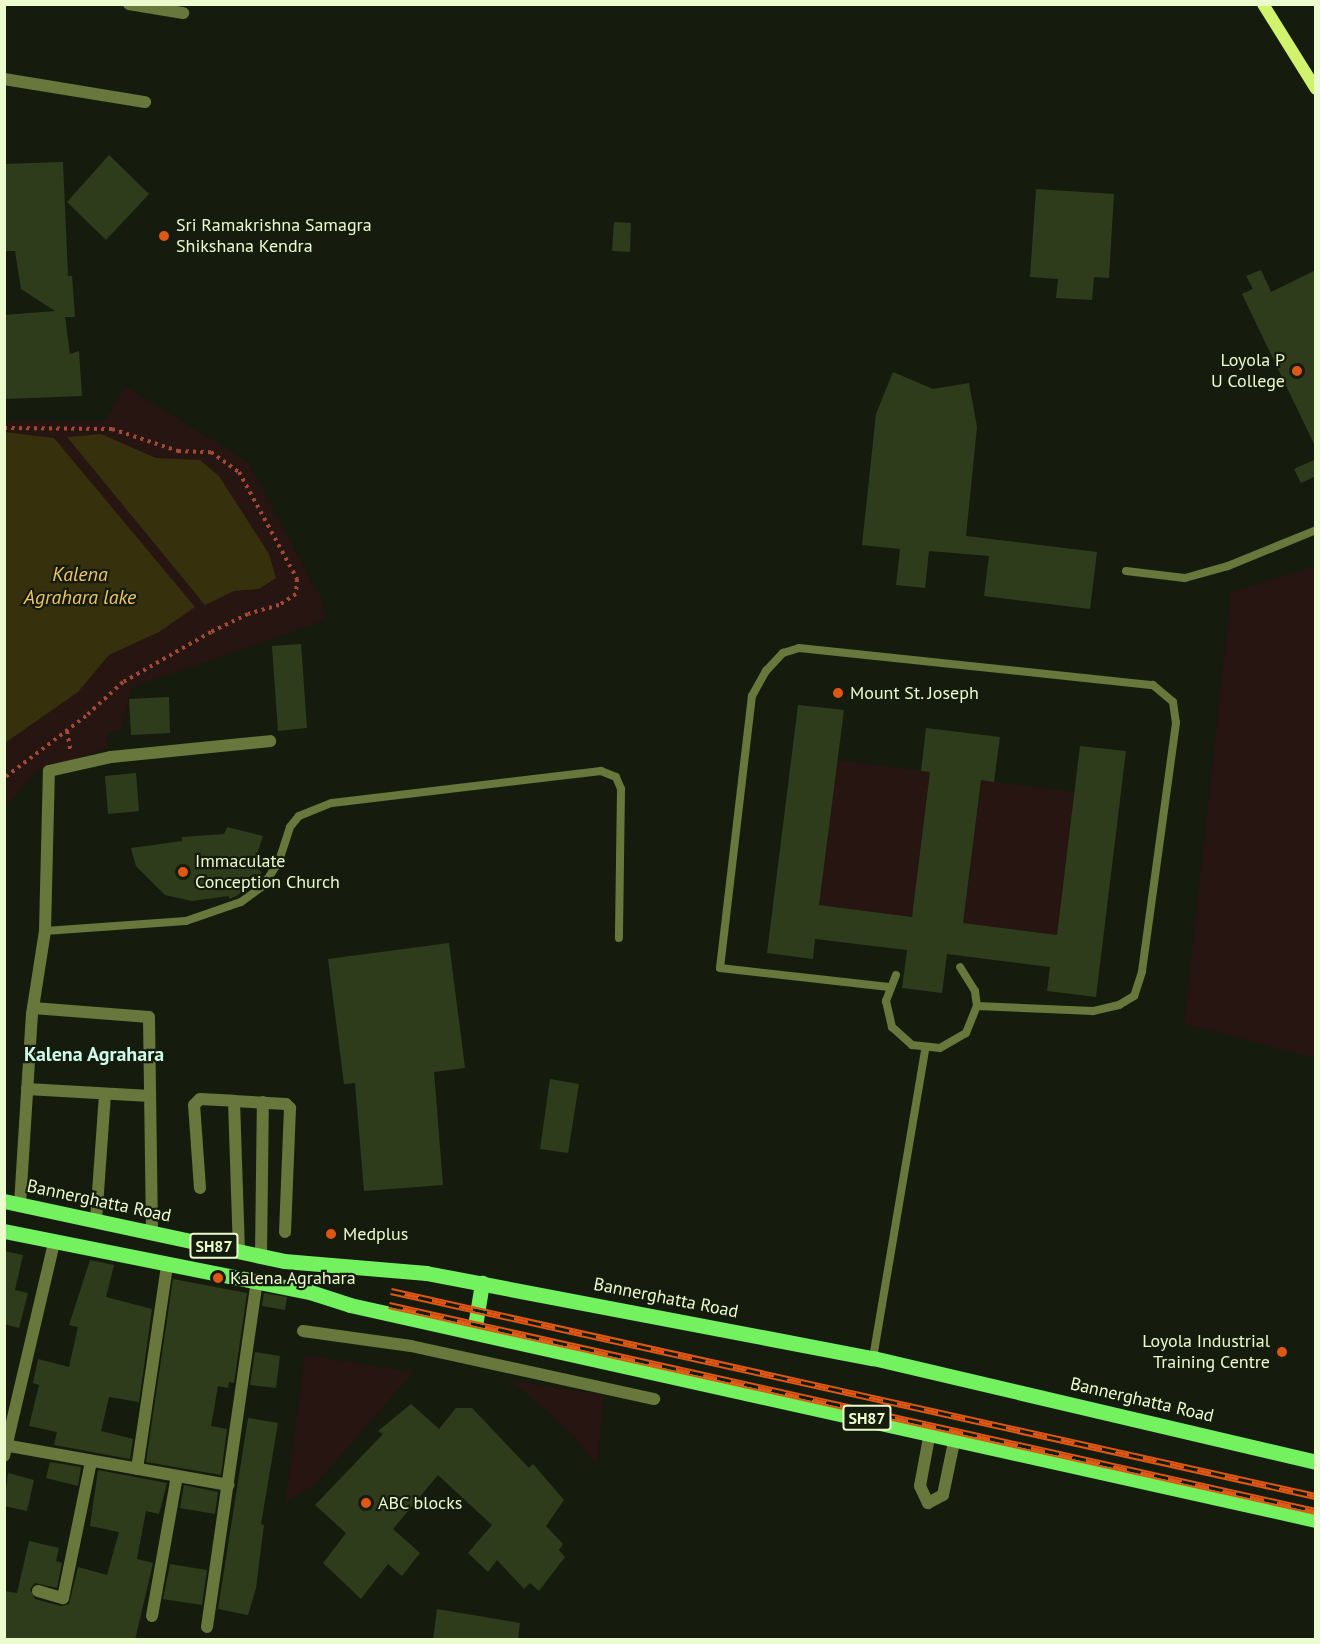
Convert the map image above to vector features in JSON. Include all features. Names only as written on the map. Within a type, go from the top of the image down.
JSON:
[{"type":"main road","points":[[1263,4],[1316,89]]},
{"type":"main road","name":"Bannerghatta Road","points":[[4,1201],[261,1256],[482,1283],[873,1358],[1316,1461]]},
{"type":"main road","points":[[4,1231],[167,1266],[257,1280]]},
{"type":"main road","name":"SH87","points":[[257,1280],[418,1320],[955,1437],[1316,1520]]},
{"type":"main road","points":[[474,1332],[482,1283]]},
{"type":"street","points":[[129,4],[183,13]]},
{"type":"street","points":[[4,79],[145,102]]},
{"type":"street","points":[[20,1204],[33,1008],[45,931],[50,771],[111,757],[270,741]]},
{"type":"street","points":[[33,1008],[149,1017],[152,1233]]},
{"type":"street","points":[[27,1089],[150,1096]]},
{"type":"street","points":[[96,1220],[105,1094]]},
{"type":"street","points":[[200,1188],[194,1105],[200,1099],[286,1104],[291,1113],[285,1232]]},
{"type":"street","points":[[234,1101],[239,1251]]},
{"type":"street","points":[[261,1256],[263,1102]]},
{"type":"street","points":[[54,1242],[5,1449],[92,1461],[228,1485]]},
{"type":"street","points":[[136,1469],[167,1266]]},
{"type":"street","points":[[207,1627],[257,1280]]},
{"type":"street","points":[[303,1331],[411,1346],[654,1399]]},
{"type":"street","points":[[930,1432],[920,1486],[928,1503],[943,1495],[955,1437]]},
{"type":"street","points":[[38,1591],[63,1598],[92,1461]]},
{"type":"street","points":[[152,1616],[177,1476]]},
{"type":"lane","points":[[1126,571],[1185,579],[1228,566],[1316,530]]},
{"type":"lane","points":[[889,987],[720,968],[752,696],[766,671],[783,653],[800,648],[1153,685],[1173,702],[1176,723],[1142,972],[1134,996],[1119,1005],[1094,1011],[977,1006]]},
{"type":"lane","points":[[45,931],[186,921],[241,902],[263,886],[279,861],[290,827],[299,816],[332,803],[602,771],[616,777],[621,789],[619,938]]},
{"type":"lane","points":[[896,975],[889,987],[886,1001],[892,1027],[901,1038],[925,1049],[954,1043],[966,1033],[977,1006],[975,991],[960,967]]},
{"type":"lane","points":[[873,1358],[925,1049]]},
{"type":"path","points":[[4,428],[112,429],[178,451],[211,452],[239,472],[297,579],[296,594],[279,605],[248,614],[211,632],[123,682],[86,716],[4,777]]},
{"type":"shaded area","points":[[125,386],[248,462],[322,600],[326,620],[131,688],[122,730],[107,732],[108,749],[37,770],[5,808],[5,743],[78,692],[109,655],[159,632],[55,438],[5,432],[5,421],[105,421]],"holes":[[[101,435],[156,458],[259,589],[234,591]]]},
{"type":"shaded area","points":[[1316,566],[1315,1058],[1184,1024],[1231,592]]},
{"type":"shaded area","points":[[837,760],[930,772],[912,917],[819,905]]},
{"type":"shaded area","points":[[981,780],[1074,792],[1057,935],[963,923]]},
{"type":"shaded area","points":[[305,1355],[413,1372],[316,1484],[285,1503]]},
{"type":"shaded area","points":[[504,1379],[604,1395],[597,1466],[573,1435],[523,1390]]},
{"type":"water","name":"Kalena Agrahara lake","points":[[5,432],[54,438],[195,607],[159,632],[109,655],[78,692],[5,743]]},
{"type":"water","name":"Kalena Agrahara lake","points":[[101,434],[156,458],[200,460],[219,476],[269,554],[276,578],[259,589],[234,591],[205,605],[67,437]]},
{"type":"building","points":[[109,155],[149,194],[106,240],[67,202]]},
{"type":"building","points":[[63,162],[68,276],[72,276],[75,317],[65,317],[70,354],[79,351],[82,396],[4,399],[4,315],[55,311],[21,289],[15,251],[4,251],[4,164]]},
{"type":"building","points":[[1036,189],[1114,194],[1109,278],[1094,277],[1092,300],[1056,298],[1058,279],[1030,277]]},
{"type":"building","points":[[614,222],[631,223],[630,252],[612,251]]},
{"type":"building","name":"Loyola P U College","points":[[1261,270],[1271,292],[1316,270],[1316,448],[1242,294],[1253,289],[1246,276]]},
{"type":"building","points":[[893,372],[933,389],[969,383],[977,427],[966,536],[1097,552],[1090,609],[984,596],[989,556],[929,551],[925,588],[896,585],[900,549],[862,545],[876,414]]},
{"type":"building","points":[[1316,459],[1316,476],[1301,483],[1294,469]]},
{"type":"building","points":[[301,644],[307,728],[278,731],[272,646]]},
{"type":"building","points":[[169,697],[170,733],[131,735],[129,699]]},
{"type":"building","name":"Mount St. Joseph","points":[[798,705],[844,710],[819,905],[912,917],[930,772],[921,771],[926,728],[1000,737],[994,782],[981,780],[963,923],[1057,935],[1080,746],[1126,751],[1096,997],[1047,991],[1050,967],[947,954],[942,993],[902,988],[907,950],[815,939],[813,959],[767,953]]},
{"type":"building","points":[[136,773],[139,811],[108,814],[105,776]]},
{"type":"building","points":[[227,827],[263,836],[253,866],[262,872],[247,890],[230,899],[228,896],[192,901],[165,895],[136,866],[131,848],[182,841],[182,837],[224,834]]},
{"type":"building","points":[[449,943],[465,1068],[434,1072],[443,1185],[364,1191],[355,1083],[344,1084],[328,959]]},
{"type":"building","points":[[550,1079],[579,1084],[568,1153],[540,1149]]},
{"type":"building","points":[[4,1251],[23,1255],[15,1290],[28,1293],[19,1328],[4,1324]]},
{"type":"building","points":[[90,1260],[114,1265],[106,1297],[152,1309],[139,1402],[109,1397],[101,1431],[133,1439],[130,1459],[54,1445],[57,1432],[29,1426],[39,1385],[33,1383],[38,1359],[69,1367],[78,1327],[69,1325]]},
{"type":"building","points":[[173,1279],[247,1293],[234,1383],[229,1382],[228,1388],[218,1386],[211,1426],[227,1429],[221,1475],[146,1462]]},
{"type":"building","points":[[264,1293],[287,1297],[285,1310],[262,1306]]},
{"type":"building","points":[[255,1352],[280,1356],[276,1388],[250,1385]]},
{"type":"building","name":"ABC blocks","points":[[411,1404],[439,1429],[456,1408],[472,1408],[529,1468],[533,1464],[564,1500],[546,1526],[563,1544],[559,1550],[565,1557],[539,1591],[530,1583],[524,1589],[497,1560],[488,1572],[468,1553],[492,1525],[438,1475],[393,1529],[420,1553],[402,1576],[388,1564],[361,1599],[323,1563],[346,1533],[315,1505],[383,1434],[378,1431]]},
{"type":"building","points":[[248,1418],[278,1423],[261,1524],[264,1525],[256,1588],[248,1615],[218,1609]]},
{"type":"building","points":[[50,1462],[81,1467],[78,1486],[46,1478]]},
{"type":"building","points":[[98,1470],[167,1483],[159,1514],[146,1511],[137,1559],[153,1563],[135,1640],[4,1640],[4,1591],[17,1593],[29,1541],[59,1548],[56,1561],[62,1563],[57,1588],[35,1583],[30,1589],[35,1599],[61,1606],[69,1604],[78,1567],[107,1575],[119,1532],[90,1526]]},
{"type":"building","points":[[8,1473],[34,1480],[27,1511],[4,1506]]},
{"type":"building","points":[[184,1485],[218,1492],[215,1514],[180,1508]]},
{"type":"building","points":[[170,1564],[207,1570],[202,1605],[163,1599]]},
{"type":"building","points":[[437,1609],[520,1623],[518,1640],[433,1640]]},
{"type":"railway","points":[[391,1291],[1316,1496]]},
{"type":"railway","points":[[389,1305],[1316,1511]]},
{"type":"place","name":"Sri Ramakrishna Samagra Shikshana Kendra","points":[[164,236]]},
{"type":"place","name":"Loyola P U College","points":[[1297,371]]},
{"type":"place","name":"Mount St. Joseph","points":[[838,693]]},
{"type":"place","name":"Immaculate Conception Church","points":[[183,872]]},
{"type":"place","name":"Medplus","points":[[331,1234]]},
{"type":"place","name":"Kalena Agrahara","points":[[218,1278]]},
{"type":"place","name":"Loyola Industrial Training Centre","points":[[1282,1352]]},
{"type":"place","name":"ABC blocks","points":[[366,1503]]},
{"type":"district","name":"Kalena Agrahara","points":[[94,1054]]}]
